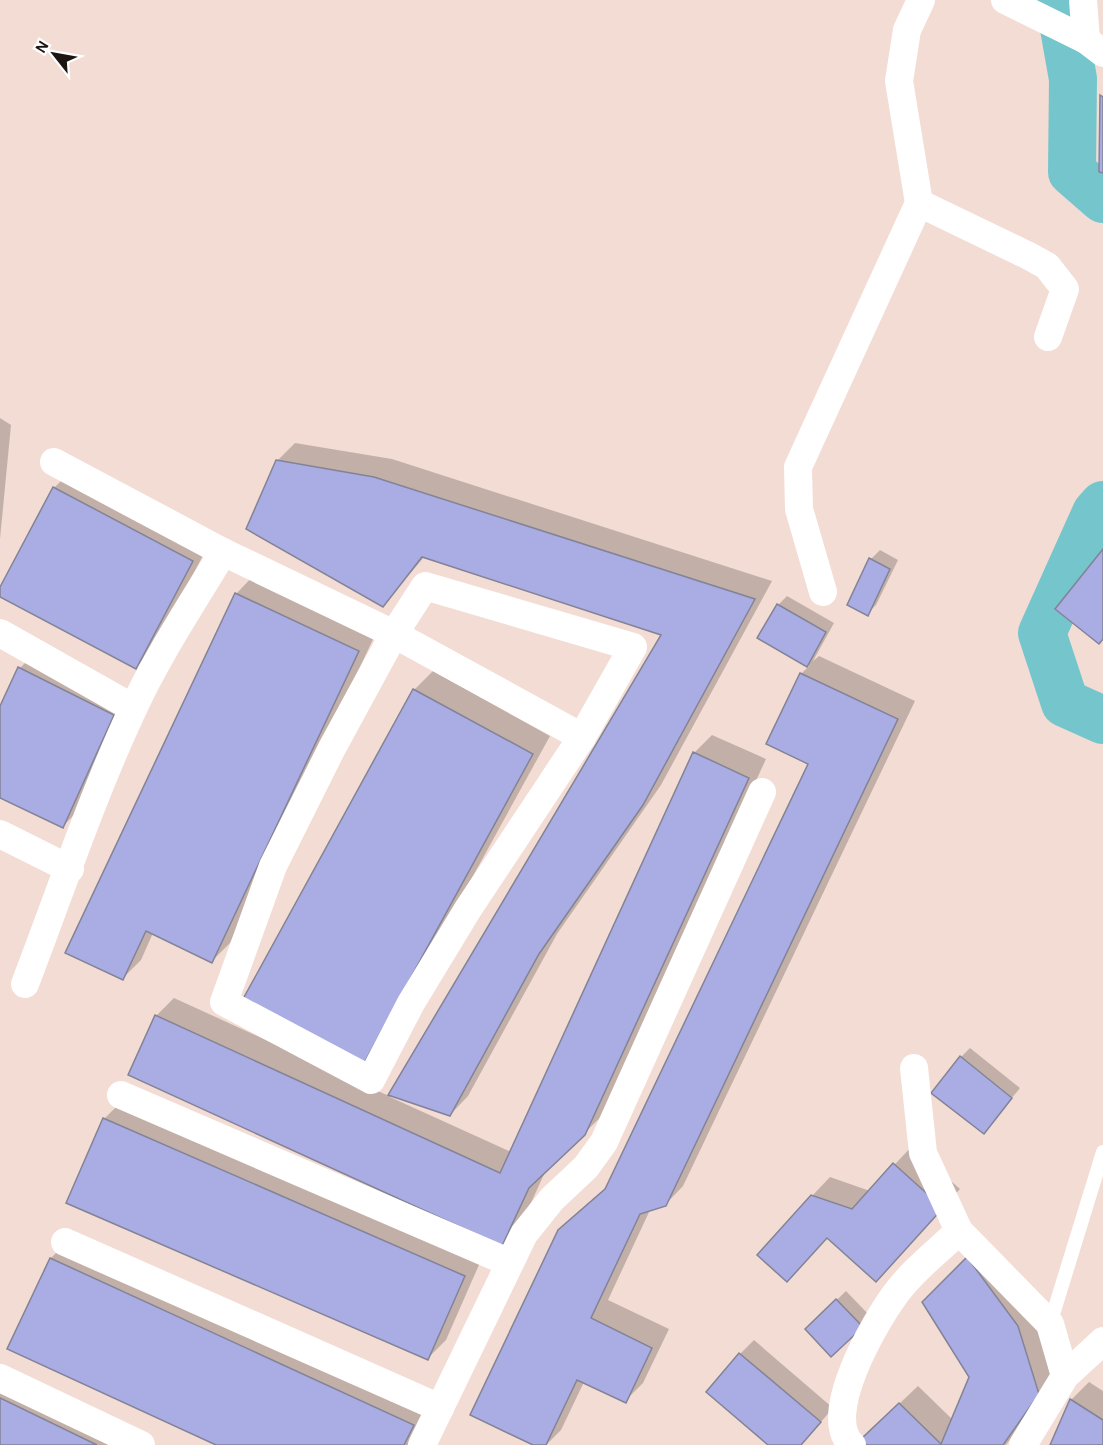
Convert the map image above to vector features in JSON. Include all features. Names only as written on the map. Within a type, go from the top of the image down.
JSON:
[{"type":"street","points":[[823,592],[799,509],[798,467],[919,203],[899,81],[907,30],[921,0]]},
{"type":"street","points":[[1083,0],[1095,47]]},
{"type":"street","points":[[1006,1],[1095,47]]},
{"type":"street","points":[[919,203],[1047,266],[1065,289],[1048,337]]},
{"type":"street","points":[[54,462],[223,552],[394,634],[582,737]]},
{"type":"street","points":[[25,984],[70,869],[103,775],[133,708],[155,665],[223,552]]},
{"type":"street","points":[[425,586],[633,647],[582,737],[468,909],[411,1003],[371,1080],[224,1002],[273,866],[332,748],[394,634],[425,586]]},
{"type":"street","points":[[0,633],[133,708]]},
{"type":"street","points":[[422,1445],[508,1262],[524,1234],[552,1199],[586,1167],[604,1142],[762,792]]},
{"type":"street","points":[[0,834],[70,869]]},
{"type":"street","points":[[914,1068],[923,1153],[959,1231],[1050,1324],[1065,1376]]},
{"type":"street","points":[[121,1095],[508,1262]]},
{"type":"street","points":[[852,1445],[845,1439],[841,1419],[856,1363],[895,1294],[959,1231]]},
{"type":"street","points":[[65,1242],[440,1407]]},
{"type":"street","points":[[1023,1445],[1065,1376],[1103,1341]]},
{"type":"street","points":[[0,1378],[141,1445]]},
{"type":"lane","points":[[1050,1324],[1103,1152]]},
{"type":"building","points":[[1100,95],[1103,97],[1103,173],[1099,172]]},
{"type":"building","points":[[276,460],[374,477],[755,599],[643,805],[539,954],[450,1116],[388,1095],[661,635],[422,557],[383,607],[246,529]]},
{"type":"building","points":[[53,487],[193,561],[136,669],[0,597],[0,587]]},
{"type":"building","points":[[1103,549],[1103,639],[1099,644],[1055,609]]},
{"type":"building","points":[[869,558],[890,569],[868,616],[847,605]]},
{"type":"building","points":[[235,593],[359,651],[212,963],[146,931],[123,980],[65,953]]},
{"type":"building","points":[[777,604],[826,632],[807,667],[757,638]]},
{"type":"building","points":[[18,667],[114,715],[63,828],[0,798],[0,706]]},
{"type":"building","points":[[800,673],[898,719],[666,1206],[640,1214],[591,1318],[652,1348],[626,1403],[577,1380],[546,1445],[533,1445],[470,1415],[558,1230],[605,1189],[808,764],[766,744]]},
{"type":"building","points":[[413,689],[533,754],[363,1065],[243,999]]},
{"type":"building","points":[[693,752],[749,778],[585,1135],[529,1188],[502,1246],[128,1075],[155,1015],[500,1173]]},
{"type":"building","points":[[960,1056],[1012,1098],[984,1134],[931,1093]]},
{"type":"building","points":[[103,1118],[465,1276],[428,1360],[66,1203]]},
{"type":"building","points":[[893,1163],[943,1208],[876,1282],[827,1238],[787,1282],[757,1255],[811,1195],[852,1209]]},
{"type":"building","points":[[967,1257],[1018,1326],[1039,1394],[1003,1445],[867,1445],[860,1440],[899,1403],[941,1444],[969,1377],[922,1302]]},
{"type":"building","points":[[50,1258],[414,1425],[404,1445],[216,1445],[7,1349]]},
{"type":"building","points":[[836,1299],[863,1327],[831,1357],[805,1329]]},
{"type":"building","points":[[739,1353],[821,1422],[801,1445],[768,1445],[706,1392]]},
{"type":"building","points":[[0,1398],[97,1445],[0,1445]]},
{"type":"building","points":[[1070,1399],[1103,1420],[1103,1445],[1050,1445]]},
{"type":"waterway","points":[[1059,0],[1073,79],[1072,172],[1103,199]]},
{"type":"waterway","points":[[1103,505],[1096,513],[1042,633],[1065,703],[1103,720]]}]
